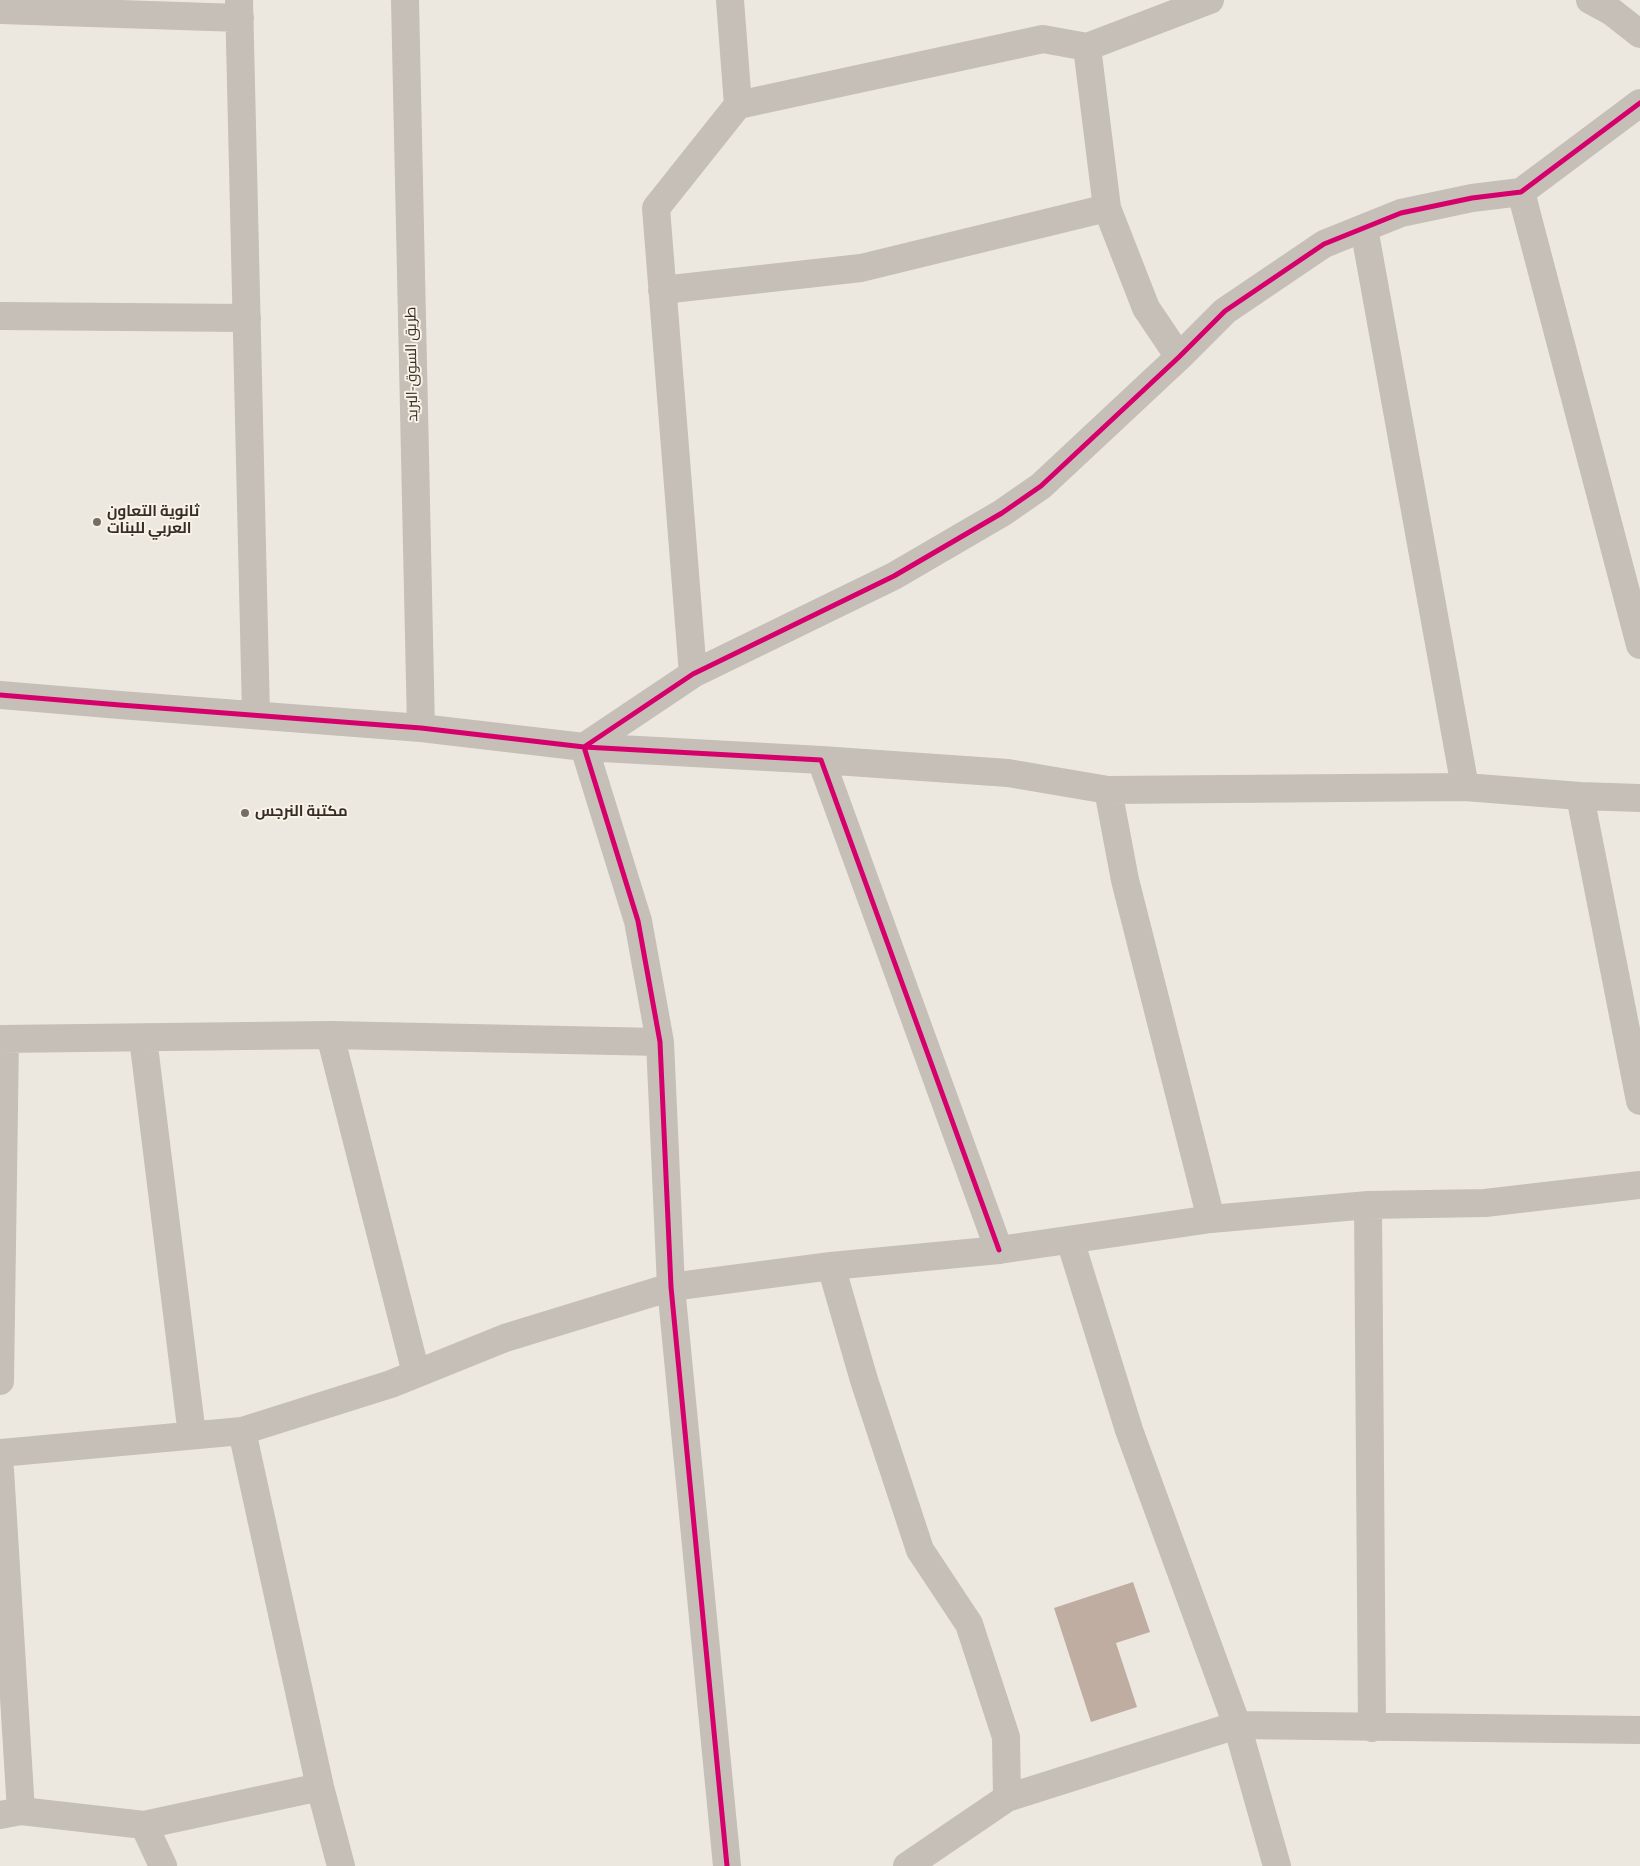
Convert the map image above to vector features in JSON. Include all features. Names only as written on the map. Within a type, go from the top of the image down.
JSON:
[{"type":"street","name":"طريق السوق-البريد","points":[[405,0],[421,728]]},
{"type":"street","points":[[730,0],[738,105]]},
{"type":"street","points":[[693,674],[656,208],[738,105],[1044,38],[1087,47],[1210,0]]},
{"type":"street","points":[[1590,0],[1612,12],[1640,34]]},
{"type":"street","points":[[0,10],[240,9],[256,714]]},
{"type":"street","points":[[1087,47],[1108,208],[1146,308],[1179,357]]},
{"type":"street","points":[[584,747],[693,674],[894,576],[1002,513],[1041,486],[1179,357],[1225,310],[1324,244],[1401,213],[1472,198],[1521,192],[1640,103]]},
{"type":"street","points":[[1521,192],[1640,645]]},
{"type":"street","points":[[662,290],[861,268],[1108,208]]},
{"type":"street","points":[[1364,228],[1465,787]]},
{"type":"street","points":[[0,316],[247,318]]},
{"type":"street","points":[[0,695],[120,706],[256,714],[421,728],[584,747],[1008,772],[1108,790],[1465,787],[1580,796],[1640,798]]},
{"type":"street","points":[[584,747],[638,921],[660,1042],[671,1288],[727,1866]]},
{"type":"street","points":[[821,760],[1000,1250]]},
{"type":"street","points":[[1108,790],[1125,880],[1211,1219]]},
{"type":"street","points":[[1580,796],[1640,1101]]},
{"type":"street","points":[[0,1382],[2,1039],[330,1035],[660,1042]]},
{"type":"street","points":[[330,1035],[416,1373]]},
{"type":"street","points":[[144,1038],[192,1435]]},
{"type":"street","points":[[0,1453],[242,1431],[391,1384],[505,1338],[671,1288],[831,1266],[1000,1250],[1211,1219],[1368,1205],[1485,1203],[1640,1185]]},
{"type":"street","points":[[1368,1205],[1372,1728]]},
{"type":"street","points":[[1070,1240],[1129,1430],[1237,1725],[1277,1866]]},
{"type":"street","points":[[831,1266],[864,1380],[920,1550],[969,1624],[1006,1737],[1007,1798]]},
{"type":"street","points":[[242,1431],[320,1787],[341,1866]]},
{"type":"street","points":[[0,1470],[10,1813],[144,1825],[320,1787]]},
{"type":"street","points":[[907,1866],[1007,1798],[1237,1725],[1640,1730]]},
{"type":"street","points":[[144,1825],[163,1866]]},
{"type":"building","points":[[1133,1582],[1150,1632],[1116,1643],[1137,1707],[1091,1722],[1054,1608]]},
{"type":"cycle path","points":[[0,695],[421,728],[584,747],[693,674],[894,576],[1002,513],[1041,486],[1179,357],[1225,311],[1324,244],[1401,213],[1472,198],[1521,192],[1640,103]]},
{"type":"cycle path","points":[[727,1866],[671,1287],[660,1042],[638,921],[584,747],[821,760],[999,1250]]},
{"type":"place","name":"ثانوية التعاون العربي للبنات","points":[[97,522]]},
{"type":"place","name":"مكتبة النرجس","points":[[245,813]]}]
